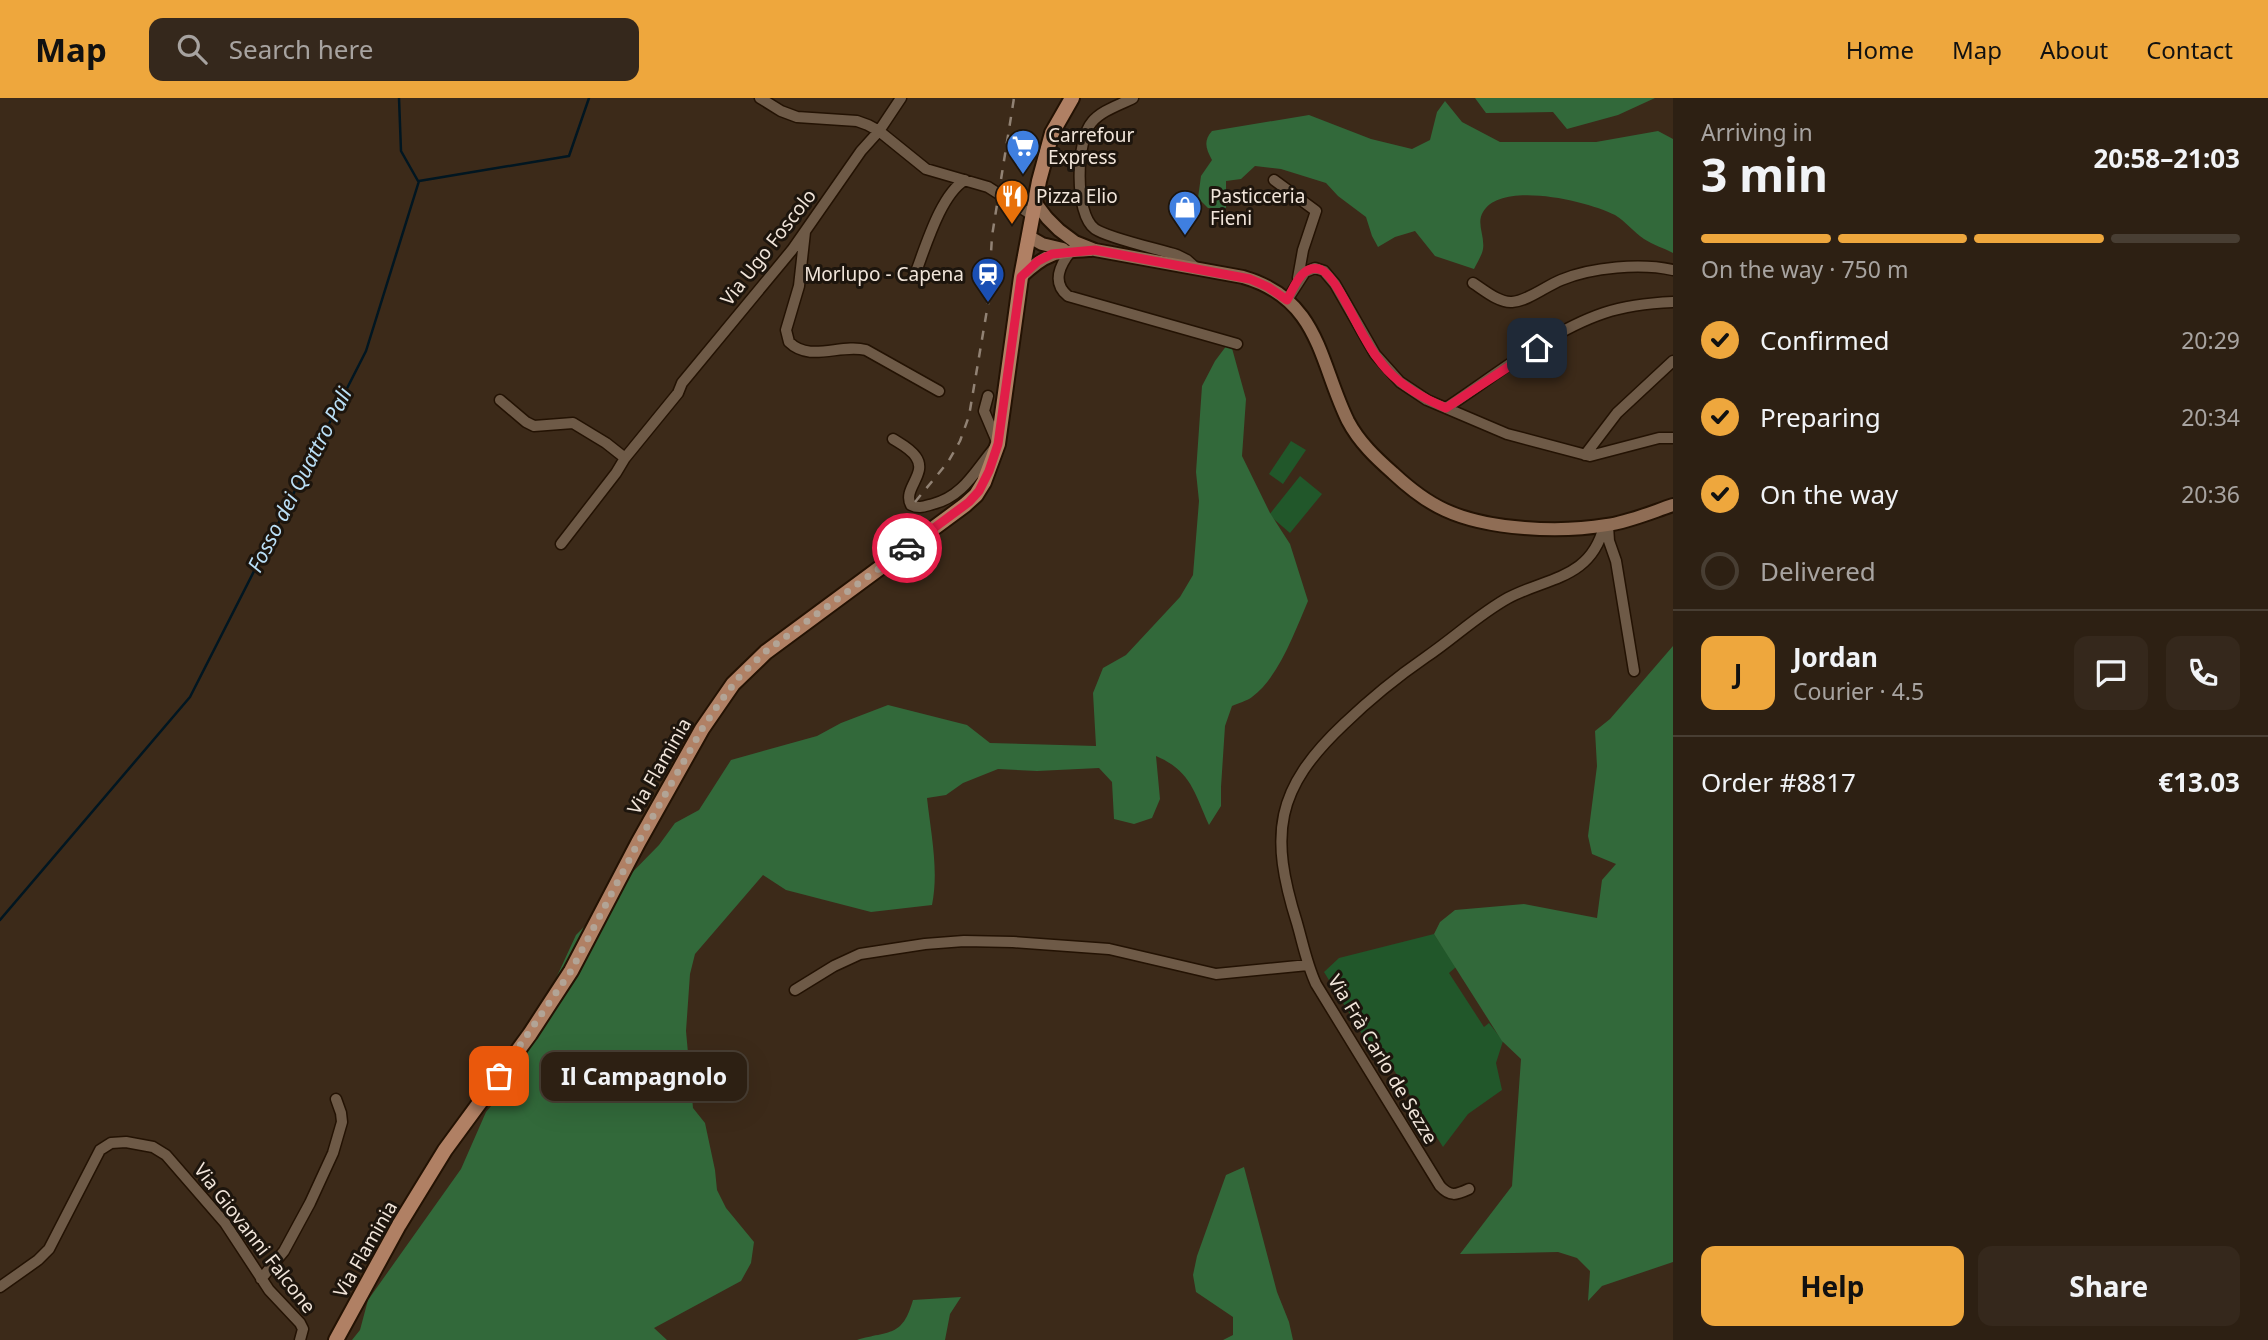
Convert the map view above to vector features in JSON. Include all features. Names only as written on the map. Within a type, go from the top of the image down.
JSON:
[{"type":"main road","name":"Via Flaminia","points":[[335,1340],[399,1225],[446,1150],[568,977],[638,843],[720,702],[740,676],[783,638],[969,502],[984,482],[998,444],[1021,277],[1043,160],[1052,133],[1072,98]]},
{"type":"main road","points":[[1033,209],[1050,222],[1071,245]]},
{"type":"main road","points":[[1028,236],[1042,244],[1071,245],[1250,279],[1268,287],[1287,300],[1317,342],[1354,432],[1375,456],[1418,494],[1454,514],[1486,523],[1558,529],[1606,526],[1673,505]]},
{"type":"main road","points":[[1021,277],[1044,258],[1071,245]]},
{"type":"street","points":[[760,98],[797,117],[857,121],[879,131],[923,167],[998,191],[1033,209]]},
{"type":"street","name":"Via Ugo Foscolo","points":[[561,544],[678,393],[682,383],[792,250],[901,98]]},
{"type":"street","points":[[1133,98],[1097,117],[1085,133],[1080,162],[1086,218],[1097,231],[1177,255],[1197,269]]},
{"type":"street","points":[[914,276],[946,199],[955,187],[965,180]]},
{"type":"street","points":[[1274,180],[1316,211],[1303,250],[1297,282]]},
{"type":"street","points":[[805,232],[799,286],[786,330],[789,342],[799,350],[808,352],[854,348],[866,350],[939,391]]},
{"type":"street","points":[[1071,245],[1058,277],[1061,289],[1068,296],[1237,344]]},
{"type":"street","points":[[1473,283],[1509,303],[1581,273],[1637,267],[1673,270]]},
{"type":"street","points":[[1287,300],[1297,282],[1309,270],[1315,268],[1324,271],[1335,285],[1365,340],[1387,370],[1410,390],[1507,435],[1590,456],[1659,438],[1673,438]]},
{"type":"street","points":[[1446,408],[1545,343],[1589,319],[1625,308],[1673,302]]},
{"type":"street","points":[[1585,454],[1618,413],[1673,361]]},
{"type":"street","points":[[893,439],[910,450],[919,463],[918,475],[908,499],[911,505],[916,508],[937,503],[961,491],[998,444],[984,411],[988,396]]},
{"type":"street","points":[[500,400],[534,426],[573,423],[625,458]]},
{"type":"street","points":[[1606,526],[1616,561],[1634,671]]},
{"type":"street","name":"Via Frà Carlo de Sezze","points":[[1469,1189],[1453,1195],[1440,1186],[1318,989],[1308,965],[1286,889],[1281,859],[1282,830],[1287,805],[1293,784],[1300,772],[1333,734],[1397,677],[1504,601],[1553,581],[1584,562],[1597,547],[1606,526]]},
{"type":"street","points":[[795,990],[860,954],[964,941],[1108,949],[1216,974],[1308,965]]},
{"type":"street","points":[[261,1279],[284,1251],[330,1158],[342,1122],[336,1099]]},
{"type":"street","name":"Via Giovanni Falcone","points":[[0,1287],[46,1252],[98,1152],[106,1145],[119,1141],[147,1146],[169,1158],[221,1218],[272,1294],[302,1326],[303,1334],[300,1340]]},
{"type":"green space","points":[[1475,98],[1655,98],[1618,115],[1567,129],[1553,112],[1486,113]]},
{"type":"green space","points":[[1445,101],[1462,122],[1500,142],[1596,142],[1658,131],[1673,139],[1673,253],[1644,239],[1615,215],[1586,204],[1546,196],[1507,197],[1493,202],[1483,212],[1480,221],[1483,249],[1474,269],[1435,256],[1415,231],[1395,237],[1378,247],[1366,217],[1338,196],[1326,183],[1281,169],[1255,166],[1241,179],[1226,181],[1226,208],[1208,208],[1198,198],[1201,176],[1212,160],[1206,145],[1212,131],[1309,115],[1371,139],[1412,149],[1430,140],[1437,112]]},
{"type":"green space","points":[[1230,341],[1246,399],[1242,456],[1270,513],[1290,544],[1308,601],[1285,653],[1270,678],[1248,700],[1232,706],[1225,726],[1221,806],[1209,825],[1184,776],[1177,768],[1156,756],[1160,799],[1152,818],[1134,824],[1114,819],[1112,782],[1099,768],[1037,771],[998,769],[963,783],[946,795],[927,798],[935,865],[932,905],[871,912],[786,890],[763,875],[695,954],[690,974],[686,1031],[693,1108],[705,1123],[717,1190],[726,1208],[754,1242],[751,1263],[741,1281],[654,1328],[667,1340],[352,1340],[360,1330],[368,1300],[461,1169],[486,1112],[504,1091],[576,935],[659,845],[675,823],[699,810],[731,760],[817,736],[841,723],[888,705],[967,725],[990,743],[1096,746],[1093,693],[1103,668],[1126,655],[1180,597],[1193,575],[1199,501],[1196,472],[1202,386],[1215,361]]},
{"type":"green space","points":[[1291,441],[1306,450],[1283,484],[1269,474]]},
{"type":"green space","points":[[1300,476],[1322,494],[1290,533],[1269,515]]},
{"type":"green space","points":[[1673,646],[1673,1262],[1602,1286],[1588,1301],[1590,1271],[1577,1258],[1558,1252],[1460,1254],[1512,1186],[1521,1059],[1502,1041],[1434,934],[1440,922],[1455,910],[1524,904],[1597,918],[1602,880],[1616,864],[1592,854],[1588,836],[1597,766],[1595,731],[1610,719]]},
{"type":"green space","points":[[1434,934],[1456,967],[1449,973],[1484,1027],[1489,1023],[1503,1041],[1496,1063],[1502,1090],[1468,1114],[1443,1147],[1383,1053],[1376,1057],[1324,972],[1339,958]]},
{"type":"green space","points":[[1244,1167],[1277,1292],[1293,1340],[1223,1340],[1233,1335],[1233,1317],[1196,1292],[1193,1275],[1197,1256],[1226,1175]]},
{"type":"green space","points":[[961,1297],[950,1314],[945,1340],[857,1340],[899,1327],[913,1300]]},
{"type":"waterway","points":[[399,98],[401,151],[418,181]]},
{"type":"waterway","name":"Fosso dei Quattro Pali","points":[[0,920],[190,697],[366,351],[419,181],[569,156],[589,98]]},
{"type":"railway","points":[[915,502],[948,462],[960,441],[969,416],[988,304],[992,236],[1014,98]]},
{"type":"way so far","points":[[499,1076],[556,996],[702,729],[740,676],[783,638],[907,548]]},
{"type":"place","name":"Carrefour Express","points":[[1023,176]]},
{"type":"place","name":"Pizza Elio","points":[[1012,226]]},
{"type":"place","name":"Pasticceria Fieni","points":[[1185,237]]},
{"type":"place","name":"Morlupo - Capena","points":[[988,304]]},
{"type":"place","name":"Il Campagnolo","points":[[499,1076]]},
{"type":"route","points":[[907,548],[969,502],[984,482],[994,461],[998,444],[1021,277],[1038,261],[1052,254],[1095,250],[1237,276],[1261,284],[1287,300],[1305,272],[1315,268],[1322,270],[1332,279],[1365,340],[1387,370],[1410,390],[1446,408],[1537,348]]}]
